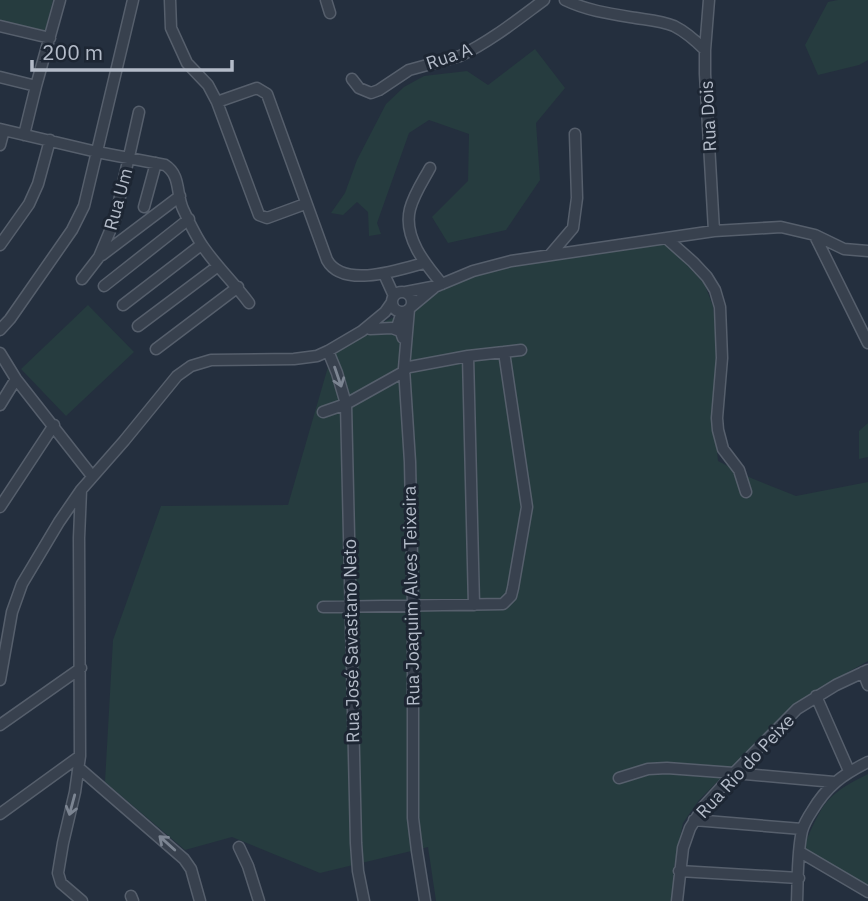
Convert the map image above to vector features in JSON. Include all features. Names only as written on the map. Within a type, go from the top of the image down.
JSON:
[{"type":"street","points":[[24,135],[60,0]]},
{"type":"street","points":[[0,330],[72,230],[84,206],[133,0]]},
{"type":"street","points":[[170,0],[171,28],[187,63],[208,85],[216,102],[258,215],[267,218],[306,204]]},
{"type":"street","points":[[326,0],[330,13]]},
{"type":"street","name":"Rua A","points":[[352,79],[359,88],[370,93],[379,90],[409,70],[468,52],[498,35],[544,0]]},
{"type":"street","points":[[565,0],[593,11],[673,25],[705,50]]},
{"type":"street","name":"Rua Dois","points":[[709,0],[705,50],[714,231]]},
{"type":"street","points":[[0,26],[50,38]]},
{"type":"street","points":[[0,77],[36,86]]},
{"type":"street","points":[[216,102],[257,88],[267,94],[332,268],[349,274],[387,274],[424,263]]},
{"type":"street","name":"Rua Um","points":[[82,279],[99,257],[115,219],[139,112]]},
{"type":"street","points":[[0,145],[2,130],[170,168],[182,206],[201,245],[249,303]]},
{"type":"street","points":[[550,255],[573,228],[577,198],[575,134]]},
{"type":"street","points":[[0,245],[29,204],[38,184],[50,141]]},
{"type":"street","points":[[144,206],[156,163]]},
{"type":"street","points":[[429,168],[412,203],[409,222],[414,242],[424,263],[439,285]]},
{"type":"street","points":[[99,257],[180,196]]},
{"type":"street","points":[[104,286],[189,219]]},
{"type":"street","points":[[366,330],[399,296],[511,261],[714,231],[781,227],[815,235],[844,249],[868,251]]},
{"type":"street","points":[[815,235],[868,343]]},
{"type":"street","points":[[666,238],[707,277],[715,290],[720,307],[722,358],[718,430],[723,449],[739,470],[746,492]]},
{"type":"street","points":[[123,305],[201,245]]},
{"type":"street","points":[[138,326],[218,266]]},
{"type":"street","points":[[387,274],[399,296]]},
{"type":"street","points":[[0,680],[18,592],[62,517],[92,475],[124,441],[177,376],[185,369],[211,360],[307,358],[328,352],[405,310],[439,285]]},
{"type":"street","points":[[156,349],[238,287]]},
{"type":"street","points":[[399,296],[411,297],[398,321],[405,342]]},
{"type":"street","points":[[399,296],[394,308],[405,310]]},
{"type":"street","name":"Rua Joaquim Alves Teixeira","points":[[405,310],[404,370],[410,462],[413,818],[425,901]]},
{"type":"street","points":[[0,341],[10,319]]},
{"type":"street","points":[[366,330],[382,327],[400,331]]},
{"type":"street","points":[[323,412],[346,404],[404,370],[468,356],[521,349]]},
{"type":"street","name":"Rua José Savastano Neto","points":[[328,352],[346,404],[355,824],[358,877],[364,901]]},
{"type":"street","points":[[323,607],[474,605],[503,604],[508,601],[527,507],[504,352]]},
{"type":"street","points":[[0,353],[4,365],[92,475]]},
{"type":"street","points":[[468,356],[474,605]]},
{"type":"street","points":[[0,405],[16,379]]},
{"type":"street","points":[[0,508],[54,425]]},
{"type":"street","points":[[81,490],[80,756],[58,873],[61,883],[82,901]]},
{"type":"street","points":[[62,517],[80,520]]},
{"type":"street","points":[[62,517],[74,524],[79,538]]},
{"type":"street","points":[[0,725],[81,668]]},
{"type":"street","points":[[866,671],[868,685]]},
{"type":"street","name":"Rua Rio do Peixe","points":[[677,901],[683,848],[694,821],[704,806],[788,718],[806,703],[866,671]]},
{"type":"street","points":[[816,696],[849,771]]},
{"type":"street","points":[[0,814],[80,756]]},
{"type":"street","points":[[797,901],[803,829],[818,801],[834,782],[868,762]]},
{"type":"street","points":[[79,768],[184,859],[191,869],[200,901]]},
{"type":"street","points":[[619,778],[655,769],[834,782]]},
{"type":"street","points":[[694,821],[803,829]]},
{"type":"street","points":[[239,847],[259,901]]},
{"type":"street","points":[[800,852],[868,892]]},
{"type":"street","points":[[679,871],[799,878]]},
{"type":"green space","points":[[0,0],[53,0],[45,32],[0,23]]},
{"type":"green space","points":[[868,0],[868,60],[859,65],[818,75],[805,45],[828,2]]},
{"type":"green space","points":[[535,49],[565,88],[536,123],[540,180],[506,230],[448,243],[432,217],[468,181],[469,134],[429,120],[409,133],[377,223],[381,234],[369,236],[368,212],[357,202],[343,215],[331,213],[345,193],[357,160],[386,104],[404,87],[424,76],[467,71],[488,85]]},
{"type":"green space","points":[[666,243],[704,283],[713,306],[720,370],[713,409],[718,461],[796,496],[868,482],[868,661],[812,692],[699,800],[683,823],[674,867],[672,901],[436,901],[428,847],[320,873],[232,837],[185,850],[105,782],[113,640],[161,506],[288,505],[332,353],[373,327],[418,306],[444,289],[474,274],[511,264]]},
{"type":"green space","points":[[88,305],[134,352],[66,416],[21,369]]},
{"type":"green space","points":[[868,423],[868,457],[859,459],[859,431]]},
{"type":"green space","points":[[868,774],[868,892],[800,852],[829,799]]}]
